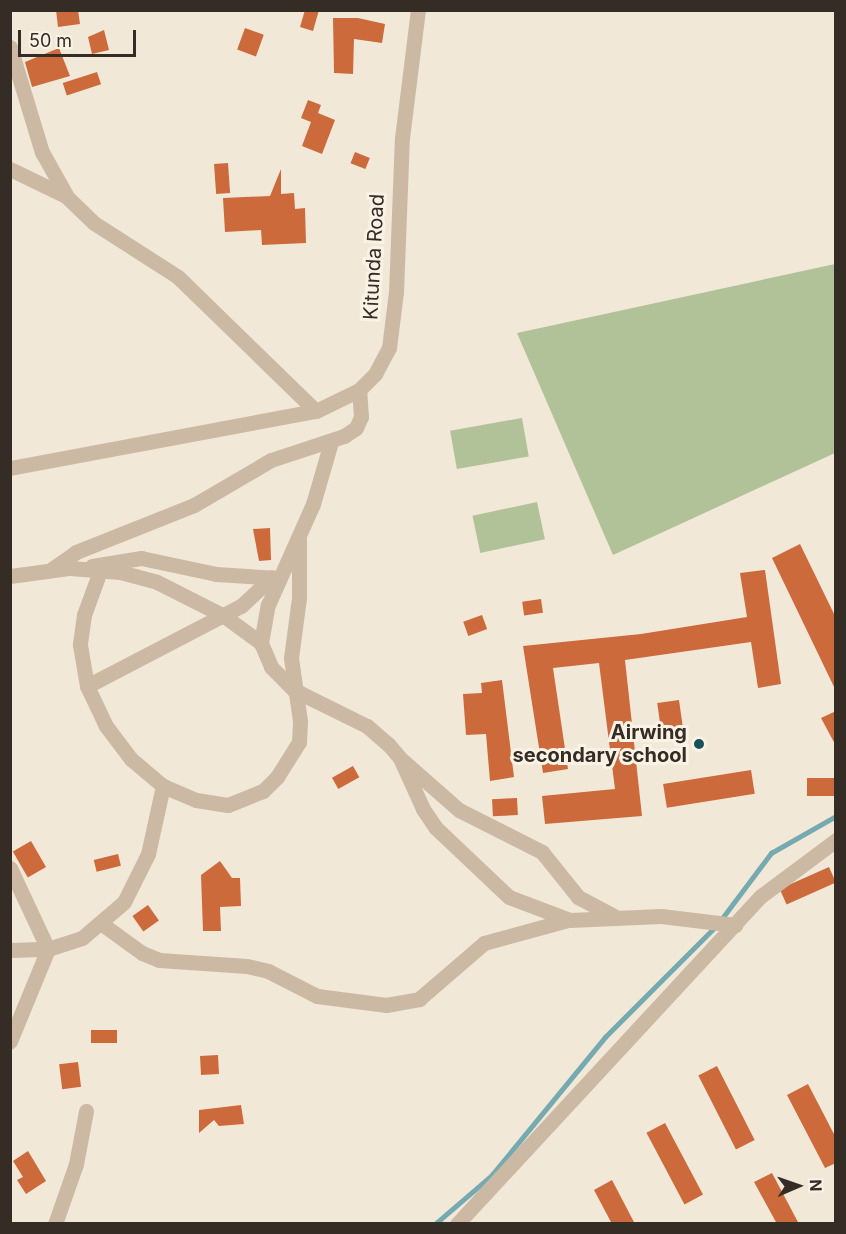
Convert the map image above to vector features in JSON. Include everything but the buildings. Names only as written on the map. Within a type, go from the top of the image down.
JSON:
[{"type":"street","name":"Kitunda Road","points":[[10,468],[316,411],[359,390],[383,362],[393,324],[402,138],[418,10]]},
{"type":"street","points":[[10,47],[42,152],[66,196]]},
{"type":"street","points":[[10,169],[66,196],[94,222],[178,277],[316,411]]},
{"type":"street","points":[[49,570],[76,552],[194,505],[271,460],[331,442],[356,428],[361,417],[359,390]]},
{"type":"street","points":[[331,442],[298,540],[275,578],[263,621],[261,643],[271,667],[294,690],[367,726],[459,810],[542,852],[578,897],[617,918]]},
{"type":"street","points":[[100,571],[84,615],[80,645],[87,686],[120,745],[163,786],[215,805],[246,800],[263,791],[278,777],[298,742],[300,721],[291,658],[299,598],[298,540]]},
{"type":"street","points":[[10,576],[83,568],[141,558],[216,574],[275,578]]},
{"type":"street","points":[[83,568],[157,582],[224,616],[261,643]]},
{"type":"street","points":[[87,686],[224,616],[254,596],[275,578]]},
{"type":"street","points":[[400,758],[429,818],[482,875],[509,897],[570,920]]},
{"type":"street","points":[[10,950],[48,949],[82,938],[102,924],[133,890],[141,874],[154,833],[163,786]]},
{"type":"street","points":[[457,1224],[774,885],[836,840]]},
{"type":"street","points":[[10,868],[48,949],[10,1041]]},
{"type":"street","points":[[102,924],[142,953],[159,960],[247,966],[268,971],[317,996],[386,1005],[419,999],[484,943],[570,920],[684,918],[735,925]]},
{"type":"street","points":[[55,1224],[76,1164],[86,1111]]},
{"type":"green space","points":[[835,264],[835,453],[613,555],[517,333]]},
{"type":"green space","points":[[522,418],[529,456],[457,469],[450,431]]},
{"type":"green space","points":[[537,502],[545,539],[480,553],[472,516]]},
{"type":"waterway","points":[[720,921],[771,853],[836,816]]},
{"type":"waterway","points":[[435,1224],[491,1176],[605,1037],[715,927]]},
{"type":"place","name":"Airwing secondary school","points":[[699,744]]}]
